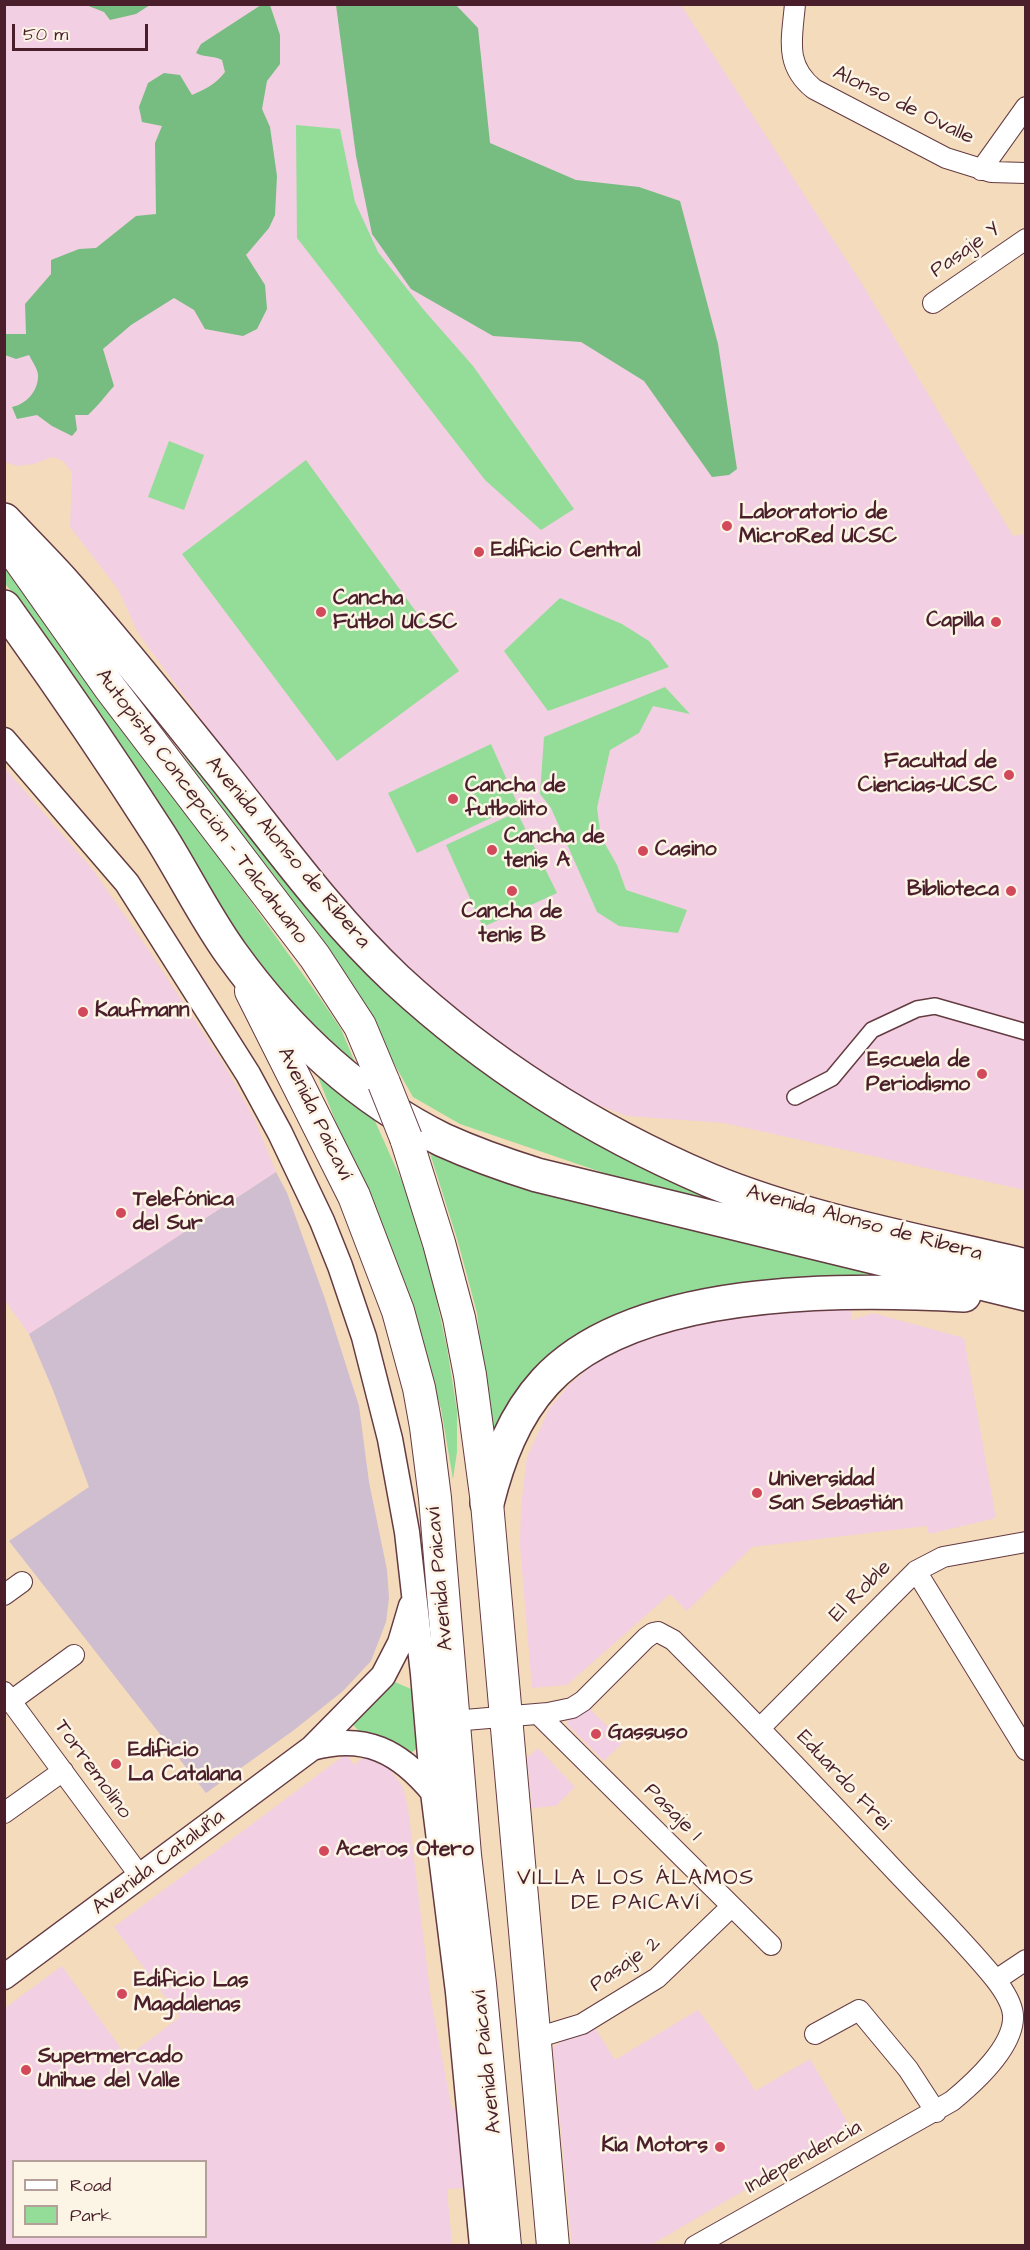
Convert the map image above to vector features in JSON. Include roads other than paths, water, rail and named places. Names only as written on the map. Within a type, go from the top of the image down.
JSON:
[{"type":"highway","name":"Avenida Alonso de Ribera","points":[[4,520],[90,613],[333,913],[395,977],[430,1009],[505,1068],[554,1100],[620,1138],[731,1188],[796,1210],[1020,1264]]},
{"type":"highway","name":"Autopista Concepción - Talcahuano","points":[[4,606],[89,726],[230,951]]},
{"type":"highway","name":"Avenida Alonso de Ribera","points":[[230,951],[279,1014],[328,1064],[383,1105],[414,1124],[473,1153],[570,1185],[1026,1294]]},
{"type":"highway","points":[[487,1503],[504,1450],[533,1395],[572,1357],[608,1335],[628,1327],[679,1312],[728,1302],[811,1293],[899,1292],[1026,1299]]},
{"type":"main road","name":"Autopista Concepción - Talcahuano","points":[[4,538],[110,688],[315,957],[360,1026],[406,1138],[439,1243],[459,1318],[470,1375],[487,1503]]},
{"type":"main road","name":"Avenida Paicaví","points":[[230,951],[350,1187],[385,1272],[410,1351],[423,1408],[431,1459],[453,1721],[506,2246]]},
{"type":"main road","points":[[487,1503],[553,2246]]},
{"type":"street","name":"Alonso de Ovalle","points":[[795,4],[792,55],[795,65],[806,82],[814,89],[931,151],[981,170],[1026,173]]},
{"type":"street","points":[[981,170],[1026,107]]},
{"type":"street","name":"Pasaje Y","points":[[933,303],[1026,239]]},
{"type":"street","name":"Avenida Paicaví","points":[[4,740],[127,883],[248,1074],[280,1133],[322,1221],[364,1337],[378,1388],[398,1480],[413,1592],[433,1792],[458,1992],[482,2246]]},
{"type":"street","points":[[795,1097],[832,1078],[872,1030],[917,1009],[935,1006],[1026,1032]]},
{"type":"street","name":"El Roble","points":[[760,1728],[916,1571],[943,1557],[1026,1542]]},
{"type":"street","points":[[916,1571],[1026,1750]]},
{"type":"street","points":[[4,1595],[21,1582]]},
{"type":"street","name":"Avenida Cataluña","points":[[4,1977],[312,1748],[383,1676],[400,1643],[413,1592]]},
{"type":"street","name":"Eduardo Frei","points":[[538,1714],[565,1710],[583,1701],[653,1633],[658,1632],[673,1640],[760,1728],[996,1980]]},
{"type":"street","points":[[8,1696],[74,1655]]},
{"type":"street","name":"Torremolino","points":[[8,1696],[140,1876]]},
{"type":"street","points":[[453,1721],[538,1714]]},
{"type":"street","name":"Pasaje 1","points":[[538,1714],[771,1946]]},
{"type":"street","name":"Avenida Cataluña","points":[[312,1748],[350,1742],[381,1749],[399,1759],[433,1792]]},
{"type":"street","points":[[4,1813],[63,1771]]},
{"type":"street","name":"Pasaje 2","points":[[533,2035],[549,2034],[582,2024],[657,1978],[731,1907]]},
{"type":"street","points":[[996,1980],[1026,1960]]},
{"type":"street","name":"Independencia","points":[[695,2246],[952,2101],[980,2076],[1011,2032],[1012,2010],[996,1980]]},
{"type":"street","points":[[815,2034],[859,2010],[908,2069],[936,2112]]},
{"type":"place","name":"Laboratorio de MicroRed UCSC","points":[[727,526]]},
{"type":"place","name":"Edificio Central","points":[[479,552]]},
{"type":"place","name":"Cancha Fútbol UCSC","points":[[321,612]]},
{"type":"place","name":"Capilla","points":[[996,622]]},
{"type":"place","name":"Facultad de Ciencias-UCSC","points":[[1009,775]]},
{"type":"place","name":"Cancha de futbolito","points":[[453,799]]},
{"type":"place","name":"Cancha de tenis A","points":[[492,850]]},
{"type":"place","name":"Casino","points":[[643,851]]},
{"type":"place","name":"Cancha de tenis B","points":[[512,891]]},
{"type":"place","name":"Biblioteca","points":[[1011,891]]},
{"type":"place","name":"Kaufmann","points":[[83,1012]]},
{"type":"place","name":"Escuela de Periodismo","points":[[982,1074]]},
{"type":"place","name":"Telefónica del Sur","points":[[121,1213]]},
{"type":"place","name":"Universidad San Sebastián","points":[[757,1493]]},
{"type":"place","name":"Gassuso","points":[[596,1734]]},
{"type":"place","name":"Edificio La Catalana","points":[[116,1764]]},
{"type":"place","name":"Aceros Otero","points":[[324,1851]]},
{"type":"place","name":"Edificio Las Magdalenas","points":[[122,1994]]},
{"type":"place","name":"Supermercado Unihue del Valle","points":[[26,2070]]},
{"type":"place","name":"Kia Motors","points":[[720,2147]]},
{"type":"district","name":"VILLA LOS ÁLAMOS DE PAICAVÍ","points":[[636,1892]]}]
